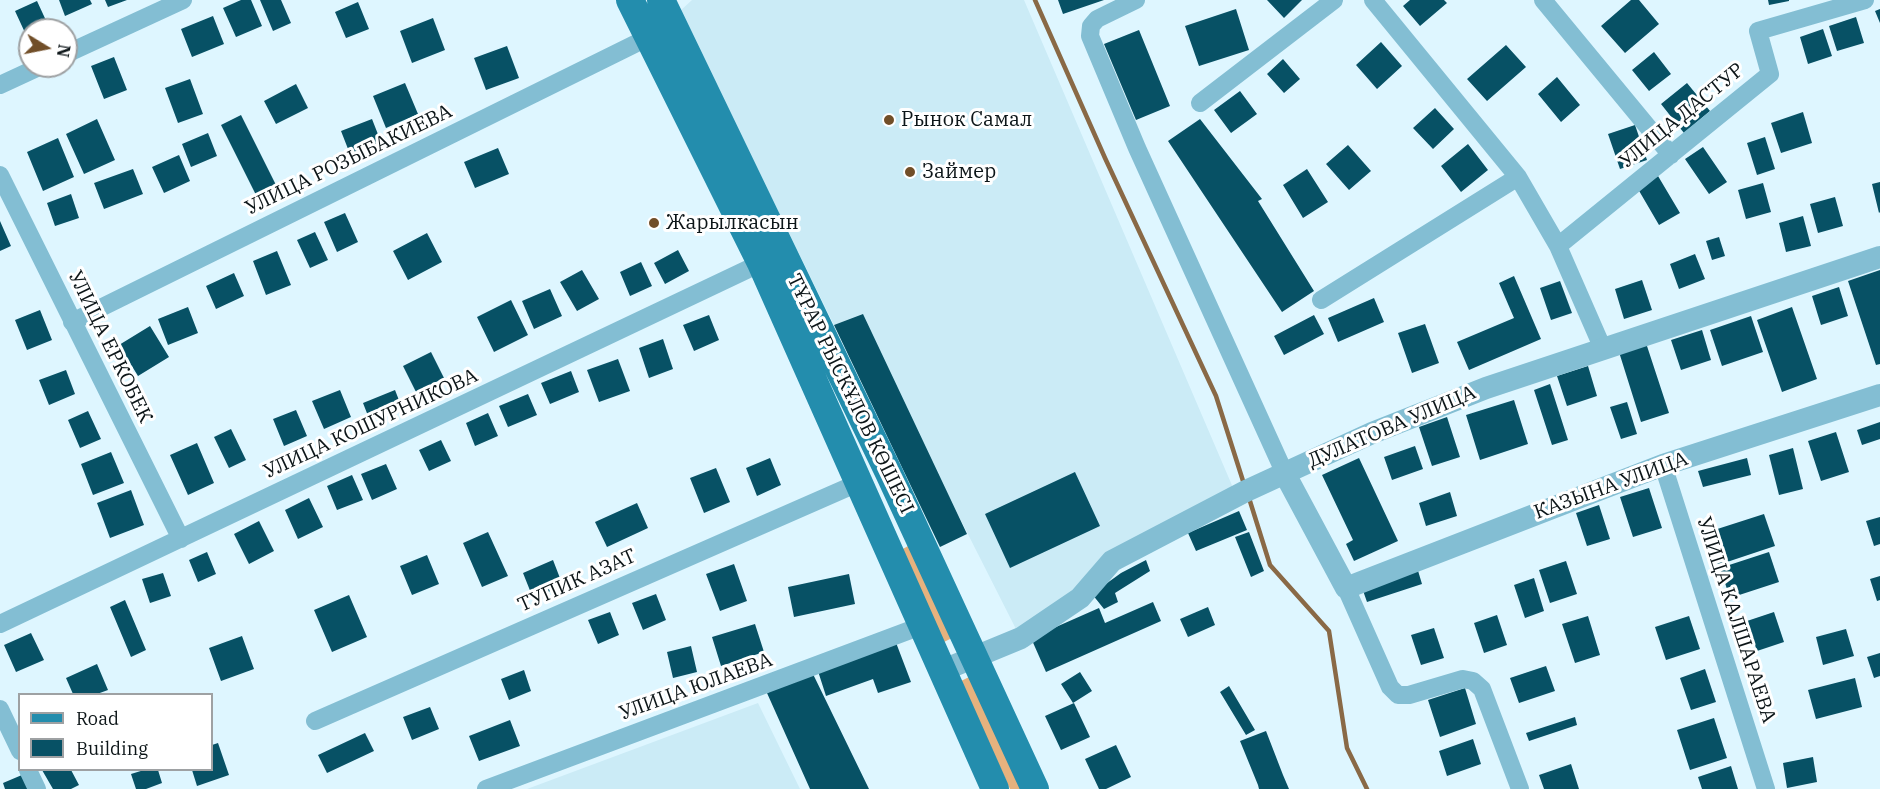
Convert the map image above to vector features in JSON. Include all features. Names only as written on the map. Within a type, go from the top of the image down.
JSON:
[{"type":"main road","name":"ТҰРАР РЫСКҰЛОВ КӨШЕСІ","points":[[630,0],[761,264],[995,789]]},
{"type":"main road","name":"ТҰРАР РЫСКҰЛОВ КӨШЕСІ","points":[[661,0],[1035,789]]},
{"type":"street","points":[[78,48],[183,0]]},
{"type":"street","points":[[1136,0],[1097,19],[1091,26],[1090,36],[1137,148],[1285,474],[1346,588],[1390,687],[1398,694],[1410,695],[1463,679],[1473,681],[1482,689],[1520,789]]},
{"type":"street","points":[[1200,103],[1334,0]]},
{"type":"street","points":[[1373,0],[1518,177],[1558,246],[1603,349]]},
{"type":"street","points":[[1543,0],[1671,155]]},
{"type":"street","name":"УЛИЦА ДАСТУР","points":[[1558,246],[1770,74],[1758,31],[1865,0]]},
{"type":"street","name":"УЛИЦА РОЗЫБАКИЕВА","points":[[72,322],[647,38]]},
{"type":"street","points":[[0,85],[18,77]]},
{"type":"street","name":"УЛИЦА ЕРКОБЕК","points":[[0,175],[181,539]]},
{"type":"street","points":[[1321,300],[1518,177]]},
{"type":"street","name":"ДУЛАТОВА УЛИЦА","points":[[941,670],[1021,638],[1080,598],[1112,561],[1246,491],[1372,433],[1486,388],[1880,257]]},
{"type":"street","name":"УЛИЦА КОШУРНИКОВА","points":[[0,624],[761,264]]},
{"type":"street","name":"КАЗЫНА УЛИЦА","points":[[1346,588],[1663,465],[1880,394]]},
{"type":"street","name":"УЛИЦА КАЛШАРАЕВА","points":[[1663,465],[1766,789]]},
{"type":"street","name":"ТУПИК АЗАТ","points":[[315,721],[858,483]]},
{"type":"street","name":"УЛИЦА ЮЛАЕВА","points":[[486,789],[921,626]]},
{"type":"street","points":[[0,709],[18,747]]},
{"type":"street","points":[[28,771],[37,789]]},
{"type":"shaded area","points":[[692,0],[1024,0],[1234,490],[1103,562],[1064,611],[1018,633],[938,475],[862,314],[834,325],[680,11]]},
{"type":"shaded area","points":[[910,545],[954,637],[944,642],[901,550]]},
{"type":"shaded area","points":[[971,676],[1022,789],[1010,789],[961,681]]},
{"type":"shaded area","points":[[758,703],[800,789],[527,789]]},
{"type":"building","points":[[59,0],[90,0],[92,4],[65,16]]},
{"type":"building","points":[[105,0],[127,0],[108,7]]},
{"type":"building","points":[[241,0],[251,0],[262,26],[236,37],[223,8]]},
{"type":"building","points":[[260,0],[281,0],[291,23],[273,31]]},
{"type":"building","points":[[1058,0],[1104,0],[1063,14]]},
{"type":"building","points":[[1267,0],[1302,0],[1284,18]]},
{"type":"building","points":[[1410,0],[1444,0],[1447,3],[1420,26],[1403,6]]},
{"type":"building","points":[[1631,0],[1639,0],[1659,24],[1625,53],[1601,26]]},
{"type":"building","points":[[1768,0],[1789,0],[1789,1],[1769,5]]},
{"type":"building","points":[[37,1],[45,18],[18,18],[15,11]]},
{"type":"building","points":[[358,2],[369,29],[346,38],[335,12]]},
{"type":"building","points":[[1236,9],[1249,50],[1199,66],[1185,26]]},
{"type":"building","points":[[1880,9],[1880,23],[1875,11]]},
{"type":"building","points":[[213,16],[224,44],[192,57],[181,29]]},
{"type":"building","points":[[1856,17],[1864,43],[1837,51],[1829,26]]},
{"type":"building","points":[[433,18],[445,50],[412,63],[400,31]]},
{"type":"building","points":[[1823,29],[1832,56],[1808,64],[1800,37]]},
{"type":"building","points":[[1139,30],[1170,106],[1136,120],[1104,44]]},
{"type":"building","points":[[1381,42],[1402,66],[1377,89],[1356,65]]},
{"type":"building","points":[[1506,45],[1526,67],[1487,101],[1467,79]]},
{"type":"building","points":[[507,46],[519,78],[486,90],[474,58]]},
{"type":"building","points":[[1654,52],[1671,74],[1649,91],[1632,70]]},
{"type":"building","points":[[114,57],[127,90],[104,99],[91,66]]},
{"type":"building","points":[[1283,59],[1300,79],[1284,93],[1267,74]]},
{"type":"building","points":[[1557,77],[1580,105],[1561,122],[1538,94]]},
{"type":"building","points":[[190,79],[203,114],[178,123],[165,88]]},
{"type":"building","points":[[405,83],[418,114],[386,128],[373,96]]},
{"type":"building","points":[[1687,83],[1710,111],[1684,133],[1661,104]]},
{"type":"building","points":[[296,84],[308,108],[276,124],[264,101]]},
{"type":"building","points":[[1240,91],[1257,114],[1231,133],[1214,110]]},
{"type":"building","points":[[1435,108],[1454,129],[1433,149],[1413,128]]},
{"type":"building","points":[[1803,112],[1812,143],[1781,153],[1771,123]]},
{"type":"building","points":[[241,115],[277,187],[257,197],[221,125]]},
{"type":"building","points":[[97,119],[115,160],[84,174],[66,134]]},
{"type":"building","points":[[372,119],[381,142],[350,154],[341,131]]},
{"type":"building","points":[[1200,119],[1262,199],[1258,201],[1314,291],[1282,312],[1168,141]]},
{"type":"building","points":[[1635,125],[1647,160],[1620,169],[1608,134]]},
{"type":"building","points":[[208,133],[217,156],[191,167],[182,144]]},
{"type":"building","points":[[1765,137],[1775,169],[1757,175],[1747,143]]},
{"type":"building","points":[[58,138],[74,177],[43,191],[27,152]]},
{"type":"building","points":[[1468,144],[1488,170],[1461,192],[1441,166]]},
{"type":"building","points":[[1348,145],[1371,171],[1349,190],[1326,164]]},
{"type":"building","points":[[1703,147],[1727,182],[1709,194],[1685,159]]},
{"type":"building","points":[[498,148],[509,174],[475,188],[464,162]]},
{"type":"building","points":[[179,155],[190,181],[164,193],[152,167]]},
{"type":"building","points":[[133,169],[143,194],[104,209],[94,183]]},
{"type":"building","points":[[1307,169],[1328,202],[1303,218],[1283,185]]},
{"type":"building","points":[[1658,176],[1680,213],[1659,225],[1638,189]]},
{"type":"building","points":[[1880,182],[1880,212],[1879,213],[1872,184]]},
{"type":"building","points":[[1763,183],[1771,212],[1746,219],[1738,190]]},
{"type":"building","points":[[71,194],[79,218],[55,226],[47,203]]},
{"type":"building","points":[[1835,197],[1843,226],[1818,233],[1810,204]]},
{"type":"building","points":[[345,213],[358,242],[337,252],[324,222]]},
{"type":"building","points":[[1803,216],[1811,246],[1786,252],[1779,223]]},
{"type":"building","points":[[0,221],[11,246],[0,251]]},
{"type":"building","points":[[315,232],[328,260],[310,268],[297,240]]},
{"type":"building","points":[[427,233],[442,262],[408,280],[393,251]]},
{"type":"building","points":[[1719,237],[1725,256],[1712,260],[1706,241]]},
{"type":"building","points":[[678,250],[689,271],[665,284],[654,263]]},
{"type":"building","points":[[277,251],[291,285],[266,295],[253,261]]},
{"type":"building","points":[[1695,254],[1705,279],[1679,289],[1670,264]]},
{"type":"building","points":[[641,262],[652,286],[630,296],[620,272]]},
{"type":"building","points":[[582,270],[599,299],[577,311],[560,282]]},
{"type":"building","points":[[1880,270],[1880,364],[1876,365],[1848,281]]},
{"type":"building","points":[[234,273],[244,296],[216,309],[206,286]]},
{"type":"building","points":[[1514,276],[1541,339],[1469,370],[1457,342],[1514,318],[1499,283]]},
{"type":"building","points":[[1642,280],[1652,310],[1624,319],[1615,289]]},
{"type":"building","points":[[1560,281],[1572,313],[1551,320],[1540,288]]},
{"type":"building","points":[[1839,287],[1848,316],[1821,325],[1812,296]]},
{"type":"building","points":[[550,289],[562,316],[534,329],[522,301]]},
{"type":"building","points":[[1374,298],[1384,322],[1338,342],[1328,318]]},
{"type":"building","points":[[511,300],[528,335],[494,352],[477,317]]},
{"type":"building","points":[[188,307],[198,333],[168,345],[158,319]]},
{"type":"building","points":[[1792,307],[1817,379],[1782,392],[1757,320]]},
{"type":"building","points":[[40,310],[52,340],[27,350],[15,320]]},
{"type":"building","points":[[863,314],[967,534],[940,547],[834,325]]},
{"type":"building","points":[[709,315],[719,340],[694,351],[683,325]]},
{"type":"building","points":[[1314,315],[1324,334],[1284,355],[1274,336]]},
{"type":"building","points":[[1751,316],[1763,352],[1722,366],[1710,330]]},
{"type":"building","points":[[1425,324],[1439,363],[1412,373],[1398,333]]},
{"type":"building","points":[[150,326],[169,357],[138,376],[119,345]]},
{"type":"building","points":[[1702,330],[1711,360],[1681,370],[1671,340]]},
{"type":"building","points":[[663,339],[673,369],[649,378],[639,348]]},
{"type":"building","points":[[1646,343],[1669,413],[1641,422],[1619,352]]},
{"type":"building","points":[[431,352],[444,378],[416,392],[403,366]]},
{"type":"building","points":[[618,359],[630,391],[599,402],[587,370]]},
{"type":"building","points":[[1588,366],[1597,396],[1567,406],[1557,376]]},
{"type":"building","points":[[66,370],[75,394],[49,405],[39,380]]},
{"type":"building","points":[[571,371],[579,392],[550,404],[541,383]]},
{"type":"building","points":[[1550,384],[1568,440],[1552,445],[1534,390]]},
{"type":"building","points":[[340,390],[351,417],[324,429],[312,401]]},
{"type":"building","points":[[395,390],[402,408],[370,421],[363,403]]},
{"type":"building","points":[[528,394],[537,415],[508,427],[499,406]]},
{"type":"building","points":[[1514,400],[1528,444],[1480,460],[1466,415]]},
{"type":"building","points":[[1627,402],[1637,434],[1621,439],[1610,407]]},
{"type":"building","points":[[296,410],[307,436],[284,446],[273,419]]},
{"type":"building","points":[[88,411],[101,439],[80,448],[68,420]]},
{"type":"building","points":[[488,413],[498,436],[475,446],[466,423]]},
{"type":"building","points":[[1447,417],[1460,457],[1432,466],[1419,427]]},
{"type":"building","points":[[1880,422],[1880,439],[1862,445],[1857,430]]},
{"type":"building","points":[[231,429],[246,460],[229,468],[214,437]]},
{"type":"building","points":[[1836,432],[1849,472],[1821,481],[1808,441]]},
{"type":"building","points":[[441,440],[451,461],[429,471],[419,450]]},
{"type":"building","points":[[197,443],[214,483],[188,495],[170,455]]},
{"type":"building","points":[[1415,446],[1423,469],[1392,480],[1384,457]]},
{"type":"building","points":[[1793,448],[1803,489],[1779,495],[1769,455]]},
{"type":"building","points":[[111,452],[124,483],[93,495],[81,464]]},
{"type":"building","points":[[770,458],[781,485],[757,496],[746,468]]},
{"type":"building","points":[[1359,458],[1398,541],[1354,561],[1346,544],[1353,540],[1322,475]]},
{"type":"building","points":[[1747,458],[1751,475],[1703,487],[1698,471]]},
{"type":"building","points":[[386,464],[397,489],[372,500],[361,474]]},
{"type":"building","points":[[716,468],[730,502],[704,513],[690,478]]},
{"type":"building","points":[[1075,472],[1100,526],[1010,568],[985,514]]},
{"type":"building","points":[[352,475],[363,500],[337,510],[327,486]]},
{"type":"building","points":[[1649,488],[1662,528],[1633,537],[1620,497]]},
{"type":"building","points":[[131,490],[144,525],[110,538],[97,503]]},
{"type":"building","points":[[1450,492],[1457,516],[1426,526],[1419,503]]},
{"type":"building","points":[[309,498],[323,527],[298,539],[285,510]]},
{"type":"building","points":[[637,503],[648,528],[607,547],[595,522]]},
{"type":"building","points":[[1599,505],[1610,539],[1587,546],[1576,513]]},
{"type":"building","points":[[1239,511],[1247,530],[1196,551],[1188,533]]},
{"type":"building","points":[[1764,514],[1775,546],[1718,565],[1708,532]]},
{"type":"building","points":[[1880,517],[1880,544],[1874,546],[1866,521]]},
{"type":"building","points":[[259,521],[274,551],[249,564],[234,534]]},
{"type":"building","points":[[488,532],[508,576],[482,587],[463,543]]},
{"type":"building","points":[[1249,532],[1264,571],[1251,577],[1235,537]]},
{"type":"building","points":[[207,552],[216,574],[198,582],[189,560]]},
{"type":"building","points":[[1769,552],[1779,582],[1730,598],[1720,568]]},
{"type":"building","points":[[427,555],[439,584],[412,595],[400,566]]},
{"type":"building","points":[[553,560],[563,586],[533,598],[523,573]]},
{"type":"building","points":[[1146,560],[1150,571],[1115,593],[1118,602],[1104,609],[1092,594],[1121,573]]},
{"type":"building","points":[[1566,561],[1577,594],[1550,603],[1539,570]]},
{"type":"building","points":[[734,564],[747,601],[720,611],[706,574]]},
{"type":"building","points":[[1416,564],[1422,584],[1367,602],[1360,582]]},
{"type":"building","points":[[163,573],[171,596],[150,603],[142,579]]},
{"type":"building","points":[[849,574],[855,604],[794,617],[788,587]]},
{"type":"building","points":[[1880,576],[1880,600],[1877,601],[1870,579]]},
{"type":"building","points":[[1534,578],[1544,611],[1525,618],[1514,585]]},
{"type":"building","points":[[656,594],[666,620],[643,630],[632,603]]},
{"type":"building","points":[[349,595],[367,637],[332,652],[314,610]]},
{"type":"building","points":[[125,600],[146,650],[131,657],[110,607]]},
{"type":"building","points":[[1153,602],[1161,621],[1046,672],[1031,638],[1099,608],[1105,623]]},
{"type":"building","points":[[1208,607],[1215,625],[1188,637],[1180,619]]},
{"type":"building","points":[[610,612],[619,635],[598,644],[588,620]]},
{"type":"building","points":[[1774,612],[1784,642],[1757,651],[1747,621]]},
{"type":"building","points":[[1497,615],[1507,645],[1484,653],[1474,623]]},
{"type":"building","points":[[1588,616],[1600,655],[1575,663],[1562,624]]},
{"type":"building","points":[[1689,616],[1700,649],[1666,660],[1655,627]]},
{"type":"building","points":[[755,624],[764,652],[721,666],[712,637]]},
{"type":"building","points":[[1434,628],[1444,658],[1421,665],[1411,635]]},
{"type":"building","points":[[1846,629],[1854,656],[1823,665],[1816,637]]},
{"type":"building","points":[[31,633],[44,660],[16,672],[4,645]]},
{"type":"building","points":[[242,636],[254,669],[221,681],[209,648]]},
{"type":"building","points":[[895,640],[911,682],[878,693],[873,679],[826,696],[817,668]]},
{"type":"building","points":[[691,646],[697,672],[673,678],[667,652]]},
{"type":"building","points":[[1880,653],[1880,676],[1874,678],[1867,657]]},
{"type":"building","points":[[97,664],[108,690],[100,693],[73,693],[66,678]]},
{"type":"building","points":[[1546,666],[1555,691],[1519,703],[1510,678]]},
{"type":"building","points":[[1705,669],[1716,702],[1691,710],[1680,678]]},
{"type":"building","points":[[524,670],[531,691],[509,700],[501,679]]},
{"type":"building","points":[[812,672],[869,789],[810,789],[767,693]]},
{"type":"building","points":[[1080,672],[1092,691],[1073,703],[1061,684]]},
{"type":"building","points":[[1855,678],[1862,707],[1816,719],[1808,690]]},
{"type":"building","points":[[1229,686],[1255,730],[1246,735],[1220,692]]},
{"type":"building","points":[[1465,688],[1476,724],[1440,737],[1428,700]]},
{"type":"building","points":[[1074,703],[1090,737],[1061,750],[1045,716]]},
{"type":"building","points":[[430,707],[439,729],[412,740],[403,717]]},
{"type":"building","points":[[1575,717],[1577,725],[1529,741],[1526,733]]},
{"type":"building","points":[[1714,718],[1727,758],[1690,770],[1677,730]]},
{"type":"building","points":[[510,720],[520,746],[479,761],[469,736]]},
{"type":"building","points":[[1266,731],[1289,789],[1259,789],[1240,741]]},
{"type":"building","points":[[365,733],[374,751],[327,773],[318,755]]},
{"type":"building","points":[[1473,739],[1481,764],[1447,776],[1439,751]]},
{"type":"building","points":[[218,743],[229,775],[197,786],[192,771],[213,771],[213,745]]},
{"type":"building","points":[[1116,745],[1131,777],[1106,789],[1099,789],[1085,759]]},
{"type":"building","points":[[1813,757],[1817,782],[1787,788],[1783,763]]},
{"type":"building","points":[[1571,764],[1579,789],[1544,789],[1539,775]]},
{"type":"building","points":[[1731,766],[1738,789],[1702,789],[1698,777]]},
{"type":"building","points":[[43,771],[72,771],[79,785],[71,789],[53,789]]},
{"type":"building","points":[[141,771],[158,771],[162,783],[146,789],[136,789],[131,774]]},
{"type":"building","points":[[29,772],[36,789],[5,789],[3,783]]},
{"type":"waterway","points":[[1035,0],[1105,158],[1216,396],[1244,484]]},
{"type":"waterway","points":[[1249,498],[1270,565],[1329,631],[1347,748],[1367,789]]},
{"type":"place","name":"Рынок Самал","points":[[889,120]]},
{"type":"place","name":"Займер","points":[[910,172]]},
{"type":"place","name":"Жарылкасын","points":[[654,223]]}]
